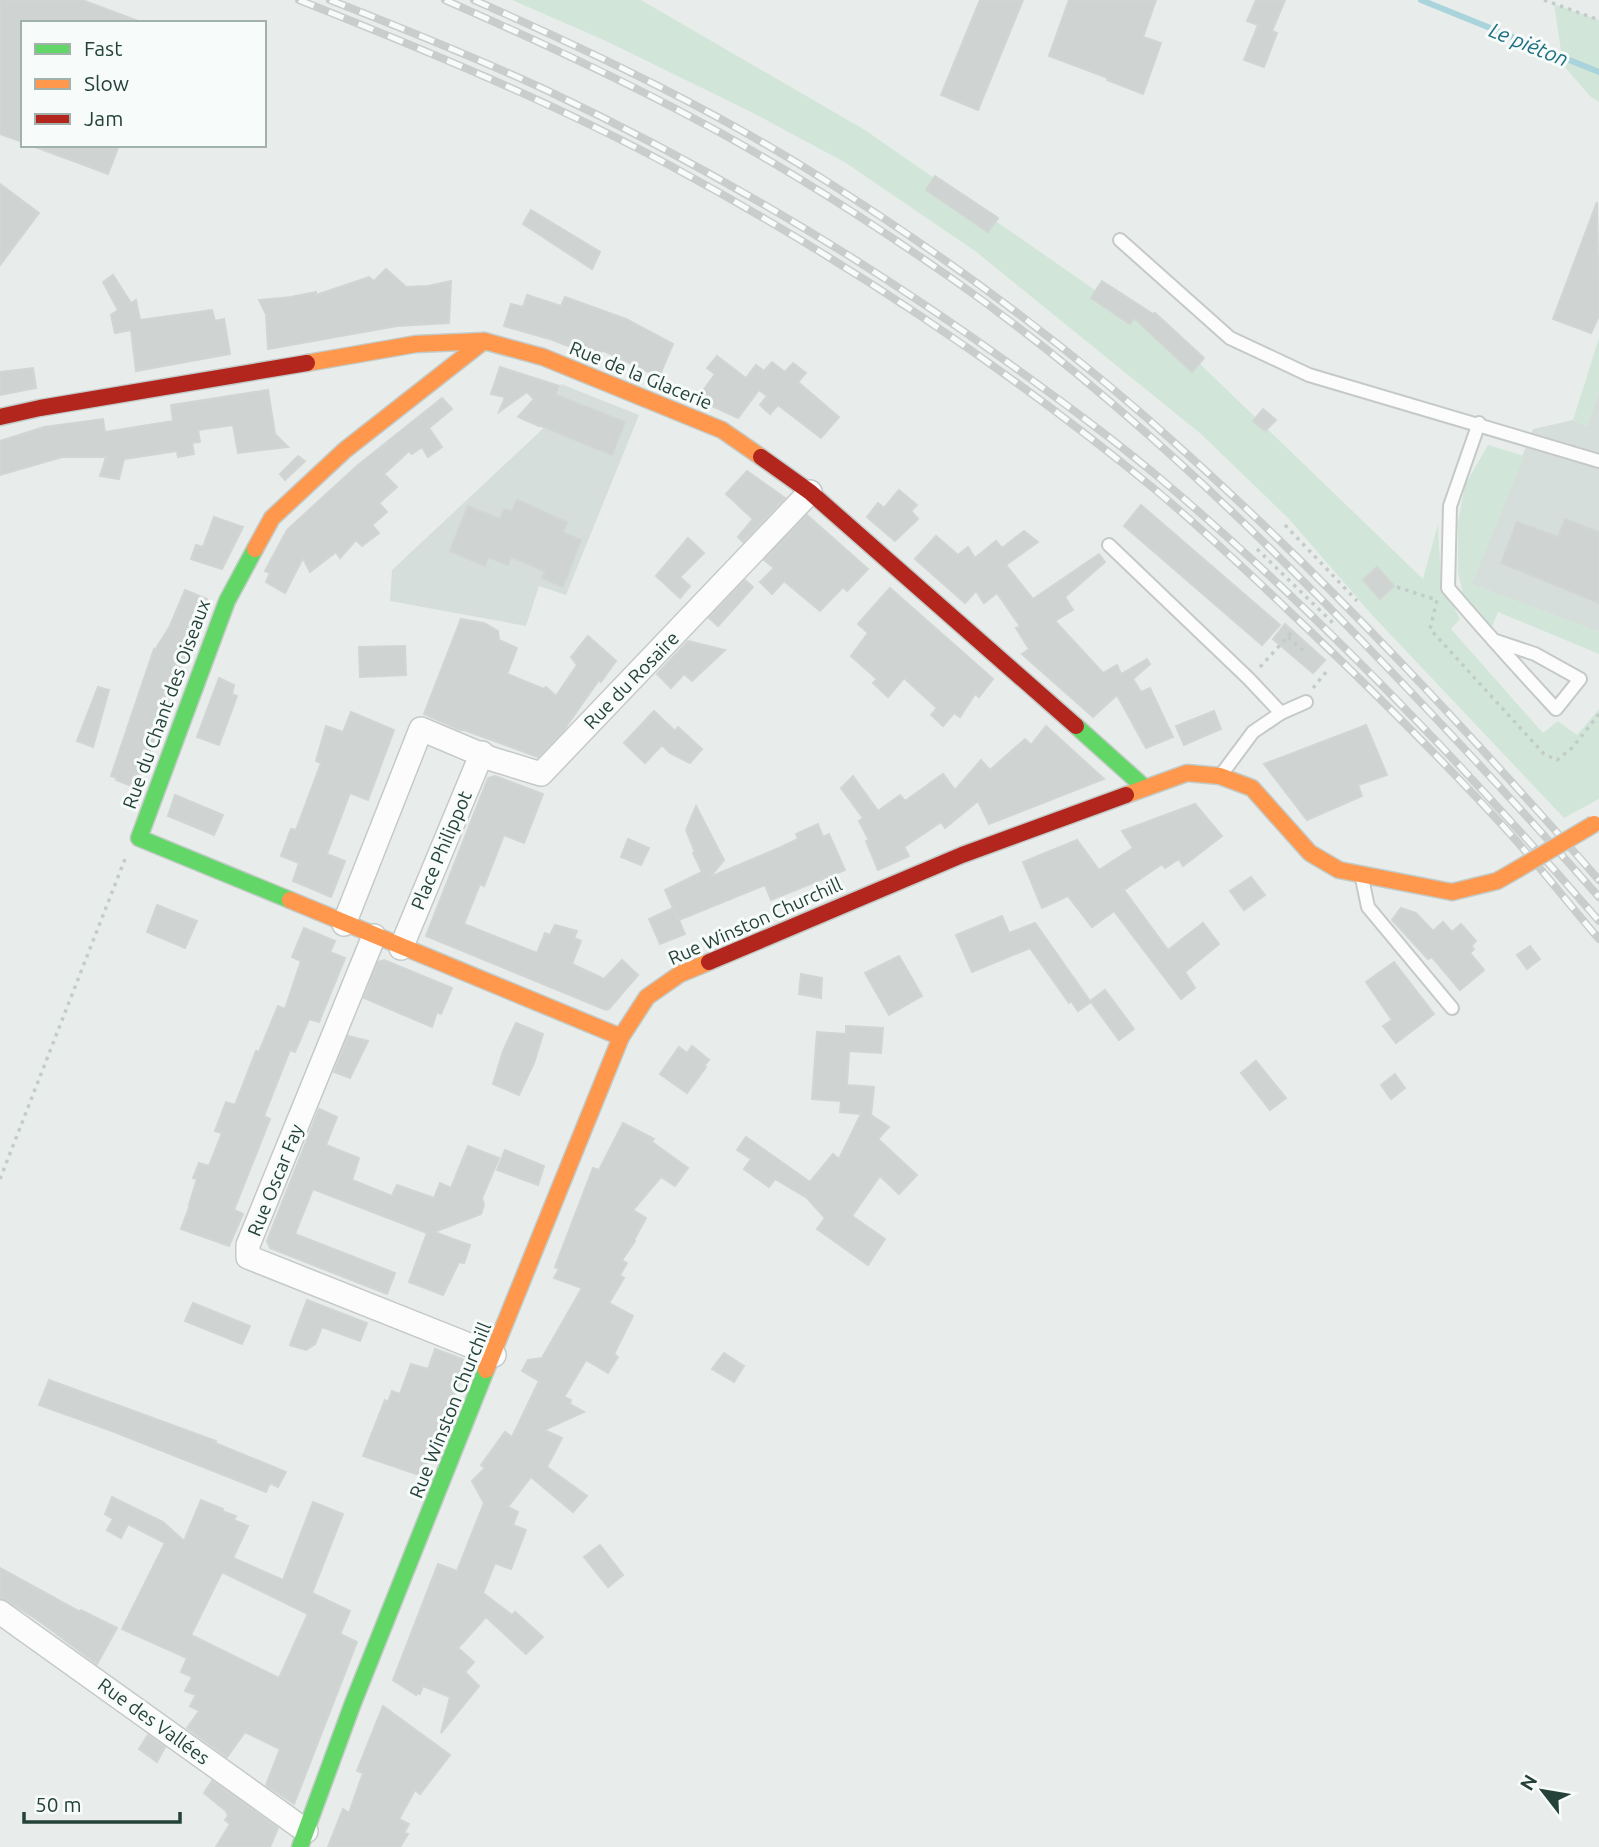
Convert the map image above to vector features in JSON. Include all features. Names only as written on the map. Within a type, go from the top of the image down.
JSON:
[{"type":"street","name":"Rue de la Glacerie","points":[[0,417],[416,344],[484,341],[543,357],[722,430],[810,492],[1144,787]]},
{"type":"street","name":"Rue du Chant des Oiseaux","points":[[484,341],[345,450],[272,518],[226,601],[139,838],[621,1037]]},
{"type":"street","name":"Rue du Rosaire","points":[[344,924],[421,729],[541,775],[810,492]]},
{"type":"street","name":"Place Philippot","points":[[401,948],[482,753]]},
{"type":"street","name":"Rue Winston Churchill","points":[[303,1839],[354,1703],[621,1037],[647,997],[680,974],[962,855],[1187,773],[1220,776],[1252,788],[1310,853],[1339,870],[1452,892],[1497,881],[1596,822]]},
{"type":"street","name":"Rue Oscar Fay","points":[[374,936],[248,1245],[248,1256],[494,1355]]},
{"type":"street","name":"Rue des Vallées","points":[[0,1612],[303,1839]]},
{"type":"lane","points":[[1120,240],[1230,338],[1309,375],[1479,423],[1599,461]]},
{"type":"lane","points":[[1479,423],[1450,506],[1448,588],[1493,640],[1556,709],[1580,679],[1535,654],[1493,640]]},
{"type":"lane","points":[[1108,545],[1281,713]]},
{"type":"lane","points":[[1220,776],[1253,732],[1307,698]]},
{"type":"lane","points":[[1361,874],[1368,907],[1452,1008]]},
{"type":"path","points":[[1544,0],[1599,20]]},
{"type":"path","points":[[1285,525],[1357,601]]},
{"type":"path","points":[[1257,549],[1335,625]]},
{"type":"path","points":[[1397,587],[1437,600],[1430,629],[1544,754],[1556,760],[1573,747],[1599,714]]},
{"type":"path","points":[[1249,679],[1292,632]]},
{"type":"path","points":[[1288,636],[1307,654]]},
{"type":"path","points":[[1307,698],[1327,671]]},
{"type":"path","points":[[0,1179],[124,860],[139,838]]},
{"type":"shaded area","points":[[561,384],[639,415],[566,595],[539,586],[526,626],[390,601],[392,570],[549,423]]},
{"type":"shaded area","points":[[1599,391],[1599,632],[1471,584],[1533,429],[1573,420],[1587,426]]},
{"type":"green space","points":[[512,0],[641,0],[865,130],[1197,361],[1423,579],[1438,524],[1441,582],[1460,619],[1451,629],[1543,733],[1558,721],[1577,735],[1599,709],[1599,799],[1564,818],[1373,616],[1289,519],[1201,434],[975,251],[846,163],[753,113],[606,41]]},
{"type":"green space","points":[[1554,4],[1599,20],[1599,102],[1591,97],[1563,65]]},
{"type":"green space","points":[[1599,338],[1599,391],[1587,426],[1573,420]]},
{"type":"green space","points":[[1488,445],[1524,456],[1472,584],[1599,632],[1599,654],[1498,612],[1492,627],[1464,598],[1458,572],[1458,522],[1465,485]]},
{"type":"building","points":[[0,0],[82,0],[138,21],[21,21],[21,141],[0,134]]},
{"type":"building","points":[[980,0],[1023,0],[978,110],[941,95]]},
{"type":"building","points":[[1069,0],[1156,0],[1143,37],[1161,43],[1143,94],[1049,56]]},
{"type":"building","points":[[1256,0],[1285,0],[1272,31],[1277,33],[1264,67],[1244,60],[1258,25],[1247,21]]},
{"type":"building","points":[[35,147],[118,147],[108,174]]},
{"type":"building","points":[[935,176],[998,218],[988,232],[926,190]]},
{"type":"building","points":[[0,184],[39,213],[0,265]]},
{"type":"building","points":[[1597,202],[1599,316],[1591,333],[1553,319]]},
{"type":"building","points":[[531,210],[600,252],[592,269],[523,224]]},
{"type":"building","points":[[386,269],[406,287],[451,281],[449,323],[397,326],[268,349],[266,314],[259,300],[316,292],[316,295],[369,277],[374,281]]},
{"type":"building","points":[[113,275],[131,303],[136,300],[140,320],[212,310],[215,321],[224,319],[230,354],[136,371],[131,330],[115,333],[111,315],[118,310],[103,282]]},
{"type":"building","points":[[1102,281],[1155,313],[1204,358],[1192,372],[1134,318],[1130,324],[1091,298]]},
{"type":"building","points":[[527,295],[561,306],[565,297],[626,319],[673,344],[659,377],[602,350],[599,358],[550,339],[504,326],[511,304],[523,307]]},
{"type":"building","points":[[717,356],[746,378],[756,365],[764,371],[772,362],[785,372],[793,363],[806,373],[798,382],[839,417],[821,438],[778,405],[770,414],[760,405],[767,396],[759,390],[738,418],[697,399],[715,374],[707,368]]},
{"type":"building","points":[[500,367],[559,386],[556,395],[625,422],[612,455],[541,426],[542,423],[539,426],[518,417],[534,399],[527,392],[499,412],[505,397],[491,394]]},
{"type":"building","points":[[33,368],[36,388],[0,395],[0,372]]},
{"type":"building","points":[[268,390],[275,434],[288,447],[238,453],[233,425],[198,430],[200,442],[192,443],[194,454],[178,457],[177,451],[124,459],[119,479],[100,476],[106,457],[62,457],[0,475],[0,441],[44,427],[103,419],[105,432],[173,421],[171,405]]},
{"type":"building","points":[[442,398],[452,409],[429,428],[442,447],[428,457],[422,447],[412,454],[409,451],[384,474],[397,487],[379,503],[387,512],[372,525],[379,533],[362,546],[356,540],[340,558],[336,552],[310,572],[303,558],[285,593],[266,582],[270,573],[265,571],[287,530],[358,465]]},
{"type":"building","points":[[1263,409],[1276,420],[1265,431],[1253,421]]},
{"type":"building","points":[[298,456],[305,461],[285,480],[280,474]]},
{"type":"building","points":[[747,471],[785,498],[743,542],[738,537],[753,519],[726,494]]},
{"type":"building","points":[[899,490],[917,505],[911,511],[918,519],[895,541],[867,517],[878,503],[884,508]]},
{"type":"building","points":[[517,500],[567,522],[563,532],[581,540],[563,587],[542,578],[545,571],[511,557],[508,565],[488,557],[485,566],[450,551],[468,506],[500,519],[504,509],[512,511]]},
{"type":"building","points":[[1141,505],[1280,625],[1262,645],[1124,526]]},
{"type":"building","points":[[807,515],[868,569],[847,591],[843,587],[820,611],[784,581],[772,594],[760,582],[774,568],[764,560]]},
{"type":"building","points":[[214,517],[243,527],[222,569],[191,559],[196,545],[203,547]]},
{"type":"building","points":[[1565,519],[1599,532],[1599,603],[1501,563],[1517,522],[1558,537]]},
{"type":"building","points":[[1024,531],[1038,542],[1006,565],[1033,599],[1099,554],[1105,562],[1065,597],[1073,610],[1055,621],[1103,673],[1117,665],[1121,674],[1147,659],[1150,664],[1133,679],[1141,692],[1150,688],[1173,737],[1146,748],[1117,695],[1093,717],[1022,654],[1029,649],[1016,628],[1020,626],[997,593],[984,603],[976,591],[965,603],[915,559],[936,536],[958,555],[968,547],[975,558],[996,541],[1002,548]]},
{"type":"building","points":[[688,538],[704,553],[680,577],[690,586],[680,598],[656,576]]},
{"type":"building","points":[[1377,567],[1394,586],[1380,599],[1363,580]]},
{"type":"building","points":[[745,580],[753,587],[718,626],[709,618]]},
{"type":"building","points":[[890,588],[993,679],[979,697],[975,694],[960,717],[954,713],[943,726],[931,715],[937,708],[904,678],[888,697],[873,683],[877,679],[851,656],[868,633],[858,624]]},
{"type":"building","points":[[185,590],[207,599],[136,788],[111,776],[154,649],[170,626]]},
{"type":"building","points":[[461,619],[484,623],[498,631],[499,640],[517,648],[507,674],[544,689],[546,687],[556,696],[577,665],[571,657],[588,636],[616,661],[563,731],[538,757],[460,730],[424,714]]},
{"type":"building","points":[[1285,624],[1325,660],[1313,673],[1273,639]]},
{"type":"building","points":[[688,641],[725,650],[692,681],[684,674],[671,688],[657,674]]},
{"type":"building","points":[[405,646],[406,675],[360,677],[359,647]]},
{"type":"building","points":[[219,678],[234,685],[232,694],[237,696],[219,745],[197,737]]},
{"type":"building","points":[[98,687],[109,690],[93,747],[77,741]]},
{"type":"building","points":[[654,711],[675,731],[678,727],[702,749],[690,763],[670,753],[662,745],[645,763],[624,743]]},
{"type":"building","points":[[1214,711],[1221,729],[1184,745],[1176,726]]},
{"type":"building","points":[[351,712],[394,730],[368,800],[350,793],[327,854],[345,861],[331,897],[293,881],[299,863],[281,856],[291,829],[296,830],[321,763],[316,761],[326,726],[343,732]]},
{"type":"building","points":[[1366,725],[1387,775],[1358,785],[1362,796],[1307,820],[1264,764]]},
{"type":"building","points":[[1046,726],[1104,779],[989,824],[978,801],[945,828],[941,822],[904,847],[909,856],[878,870],[866,841],[869,840],[859,821],[863,818],[841,788],[853,776],[878,811],[900,795],[905,801],[943,774],[955,790],[981,760],[990,770],[1025,739],[1031,745]]},
{"type":"building","points":[[495,776],[543,794],[524,843],[504,835],[484,886],[480,884],[464,924],[537,953],[545,933],[550,935],[555,925],[577,931],[574,938],[581,941],[572,964],[604,979],[622,960],[638,975],[609,1009],[426,936],[488,778]]},
{"type":"building","points":[[175,795],[223,815],[214,835],[168,816]]},
{"type":"building","points":[[1195,804],[1222,836],[1183,866],[1179,859],[1165,868],[1162,864],[1124,890],[1168,950],[1203,923],[1219,944],[1185,972],[1195,988],[1181,999],[1114,911],[1092,927],[1068,896],[1042,908],[1023,862],[1077,840],[1099,870],[1133,848],[1122,831]]},
{"type":"building","points":[[696,806],[724,860],[710,877],[798,839],[796,834],[818,824],[823,837],[829,834],[845,870],[771,900],[765,885],[679,920],[675,911],[685,934],[660,944],[649,919],[673,908],[665,890],[702,872],[686,830]]},
{"type":"building","points":[[628,839],[649,848],[641,865],[621,857]]},
{"type":"building","points":[[1251,877],[1265,895],[1244,910],[1230,891]]},
{"type":"building","points":[[157,905],[197,921],[185,948],[147,932]]},
{"type":"building","points":[[1401,908],[1416,913],[1433,931],[1443,922],[1452,932],[1461,924],[1476,941],[1471,946],[1474,949],[1470,953],[1484,970],[1460,990],[1432,957],[1428,959],[1392,920]]},
{"type":"building","points":[[1002,916],[1009,933],[1035,923],[1090,1001],[1105,990],[1134,1029],[1119,1040],[1091,1002],[1078,1011],[1071,1001],[1069,1003],[1030,948],[972,972],[956,935]]},
{"type":"building","points":[[304,928],[335,941],[330,952],[345,958],[319,1022],[309,1019],[295,1052],[290,1050],[264,1116],[270,1119],[234,1210],[243,1214],[229,1246],[181,1229],[197,1179],[193,1178],[199,1163],[209,1166],[222,1133],[215,1131],[226,1102],[235,1105],[256,1051],[259,1052],[278,1006],[285,1009],[301,961],[292,957]]},
{"type":"building","points":[[1530,946],[1540,959],[1527,969],[1517,955]]},
{"type":"building","points":[[899,956],[922,996],[889,1015],[865,973]]},
{"type":"building","points":[[384,960],[452,988],[441,1014],[437,1012],[432,1027],[364,998],[378,962]]},
{"type":"building","points":[[1394,962],[1434,1014],[1396,1043],[1383,1026],[1392,1020],[1366,982]]},
{"type":"building","points":[[801,974],[822,978],[821,998],[799,994]]},
{"type":"building","points":[[516,1023],[543,1034],[534,1063],[519,1095],[493,1084],[503,1051]]},
{"type":"building","points":[[846,1026],[883,1028],[881,1053],[849,1051],[847,1085],[874,1087],[871,1115],[889,1127],[878,1139],[917,1175],[899,1194],[880,1176],[852,1216],[885,1239],[868,1265],[817,1229],[825,1218],[807,1198],[775,1179],[769,1187],[744,1169],[751,1159],[737,1150],[746,1137],[810,1182],[833,1154],[839,1159],[861,1114],[840,1112],[841,1101],[812,1099],[817,1032],[846,1034]]},
{"type":"building","points":[[348,1036],[368,1041],[350,1078],[334,1072]]},
{"type":"building","points":[[692,1046],[709,1060],[687,1093],[660,1074],[679,1047],[687,1053]]},
{"type":"building","points":[[1256,1061],[1286,1098],[1270,1110],[1241,1073]]},
{"type":"building","points":[[1395,1074],[1405,1088],[1391,1099],[1381,1085]]},
{"type":"building","points":[[319,1109],[337,1117],[326,1145],[359,1158],[352,1180],[392,1196],[397,1185],[434,1198],[440,1183],[451,1188],[468,1146],[499,1158],[482,1198],[484,1205],[481,1214],[434,1232],[470,1245],[464,1263],[459,1262],[443,1295],[409,1282],[427,1233],[313,1189],[295,1234],[395,1273],[387,1294],[270,1248],[267,1241]]},
{"type":"building","points":[[623,1123],[654,1139],[652,1142],[688,1168],[675,1186],[661,1177],[633,1210],[646,1218],[622,1260],[627,1263],[620,1275],[624,1278],[609,1303],[633,1316],[614,1354],[618,1357],[608,1373],[586,1360],[564,1397],[584,1412],[544,1430],[562,1438],[547,1467],[587,1496],[573,1512],[531,1477],[508,1507],[518,1512],[513,1525],[526,1530],[511,1569],[495,1563],[483,1593],[512,1615],[515,1612],[543,1637],[526,1654],[486,1617],[458,1648],[474,1662],[465,1672],[479,1686],[441,1733],[450,1697],[423,1686],[420,1694],[416,1695],[393,1680],[438,1564],[457,1571],[484,1503],[472,1481],[485,1468],[481,1465],[505,1432],[512,1437],[539,1381],[522,1371],[528,1360],[542,1358],[582,1288],[554,1278],[559,1269],[555,1267],[593,1168],[599,1170]]},
{"type":"building","points":[[505,1150],[544,1166],[538,1185],[497,1170]]},
{"type":"building","points":[[307,1300],[367,1323],[360,1341],[322,1327],[315,1344],[306,1350],[290,1345]]},
{"type":"building","points":[[193,1303],[250,1326],[242,1344],[185,1321]]},
{"type":"building","points":[[435,1349],[468,1361],[422,1476],[363,1456],[385,1400],[388,1402],[392,1391],[400,1394],[411,1364],[428,1369]]},
{"type":"building","points":[[724,1353],[744,1366],[734,1382],[712,1369]]},
{"type":"building","points":[[49,1380],[216,1441],[215,1443],[286,1472],[278,1487],[270,1483],[266,1492],[39,1405]]},
{"type":"building","points":[[112,1497],[163,1522],[184,1541],[201,1500],[236,1516],[234,1520],[248,1526],[233,1558],[283,1580],[313,1502],[343,1514],[312,1593],[350,1611],[340,1634],[357,1642],[294,1804],[266,1785],[280,1749],[245,1732],[227,1757],[187,1728],[199,1711],[190,1706],[196,1695],[185,1691],[192,1677],[181,1672],[187,1658],[122,1629],[165,1543],[128,1524],[121,1538],[107,1530],[113,1519],[105,1514]],"holes":[[[222,1572],[308,1614],[279,1678],[191,1635]]]},
{"type":"building","points":[[600,1545],[623,1575],[608,1587],[584,1557]]},
{"type":"building","points":[[0,1568],[80,1612],[81,1610],[117,1628],[97,1664],[39,1621],[0,1598]]},
{"type":"building","points":[[383,1706],[450,1755],[420,1794],[415,1790],[399,1819],[409,1824],[404,1833],[408,1834],[400,1847],[328,1847],[343,1809],[349,1813],[363,1773],[357,1771]]},
{"type":"building","points":[[148,1735],[165,1747],[157,1762],[139,1749]]},
{"type":"building","points":[[212,1781],[278,1828],[270,1847],[216,1847],[230,1824],[225,1820],[228,1816],[226,1811],[204,1793]]},
{"type":"waterway","name":"Le piéton","points":[[1421,0],[1599,72]]},
{"type":"railway","points":[[299,0],[534,99],[671,166],[859,276],[1038,398],[1170,502],[1346,665],[1504,827],[1599,939]]},
{"type":"railway","points":[[330,0],[544,89],[722,181],[893,284],[1084,418],[1221,531],[1334,637],[1443,748],[1599,921]]},
{"type":"railway","points":[[445,0],[632,87],[759,155],[825,194],[920,257],[1049,351],[1189,471],[1278,556],[1427,709],[1599,897]]},
{"type":"railway","points":[[474,0],[658,86],[791,159],[926,247],[1060,346],[1145,416],[1241,503],[1347,607],[1500,769],[1599,880]]},
{"type":"traffic: fast","points":[[255,549],[227,601],[139,838],[290,900]]},
{"type":"traffic: fast","points":[[1076,726],[1144,787]]},
{"type":"traffic: fast","points":[[300,1847],[353,1703],[486,1370]]},
{"type":"traffic: slow","points":[[255,549],[272,518],[345,450],[484,341]]},
{"type":"traffic: slow","points":[[307,363],[416,344],[484,341],[543,357],[722,430],[761,457]]},
{"type":"traffic: slow","points":[[1126,795],[1187,773],[1220,776],[1252,788],[1310,853],[1339,870],[1452,892],[1497,881],[1518,869]]},
{"type":"traffic: slow","points":[[1518,869],[1594,824]]},
{"type":"traffic: slow","points":[[290,900],[621,1037]]},
{"type":"traffic: slow","points":[[486,1370],[621,1037],[647,997],[680,974],[709,962]]},
{"type":"traffic: jam","points":[[0,417],[307,363]]},
{"type":"traffic: jam","points":[[761,457],[810,492],[1076,726]]},
{"type":"traffic: jam","points":[[709,962],[962,855],[1126,795]]}]
